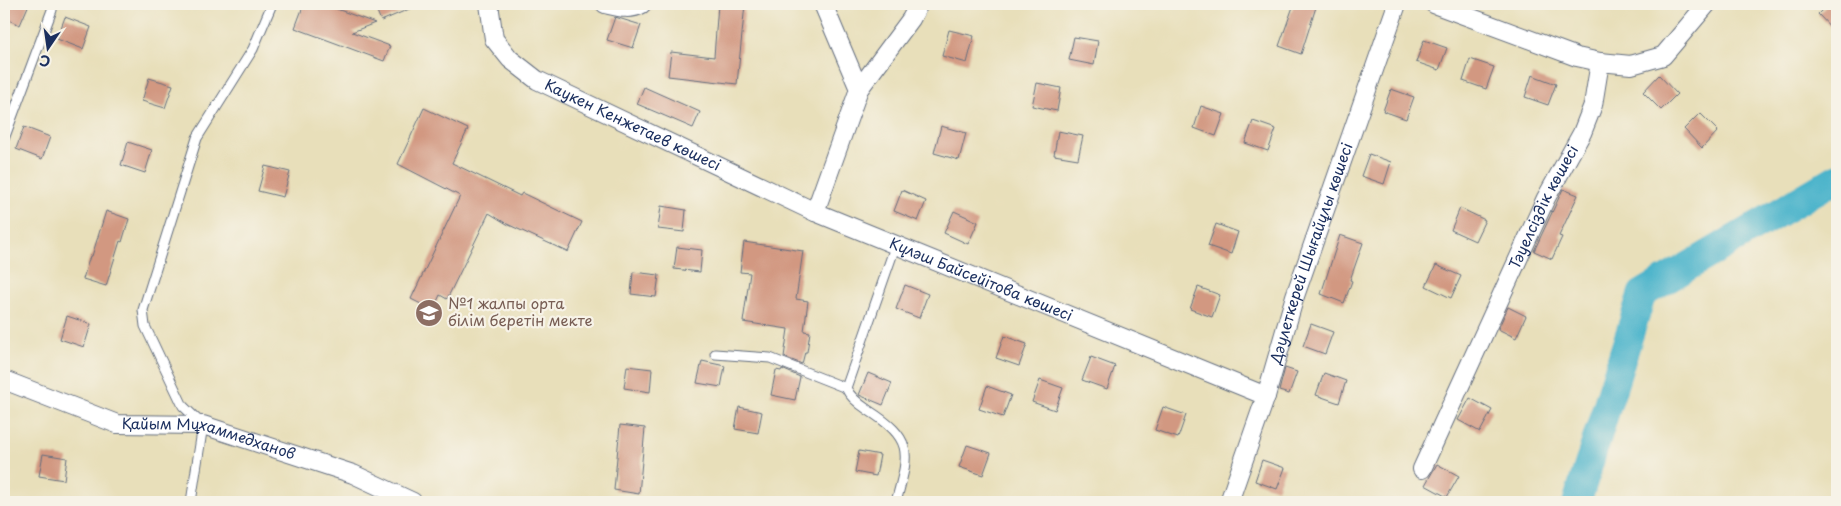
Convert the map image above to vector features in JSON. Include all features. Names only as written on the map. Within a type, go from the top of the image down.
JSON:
[{"type":"street","name":"Каукен Кенжетаев көшесі","points":[[489,4],[494,39],[510,59],[537,80],[815,212]]},
{"type":"street","points":[[605,4],[620,8],[633,8],[642,4]]},
{"type":"street","points":[[823,4],[859,89]]},
{"type":"street","points":[[815,212],[859,89],[911,19],[919,4]]},
{"type":"street","name":"Дәулеткерей Шығайұлы көшесі","points":[[1229,502],[1266,396],[1295,296],[1397,4]]},
{"type":"street","points":[[1434,4],[1577,57],[1600,62],[1631,65],[1663,56],[1707,4]]},
{"type":"street","name":"Тәуелсіздік көшесі","points":[[1422,469],[1546,198],[1582,133],[1594,106],[1600,62]]},
{"type":"street","name":"Күләш Байсейітова көшесі","points":[[815,212],[1266,396]]},
{"type":"street","name":"Қайым Мұхаммедханов","points":[[4,380],[116,424],[203,425],[353,474],[413,502]]},
{"type":"lane","points":[[192,502],[203,425],[183,406],[145,326],[143,310],[197,138],[253,49],[272,4]]},
{"type":"lane","points":[[4,139],[52,10]]},
{"type":"lane","points":[[846,388],[896,244]]},
{"type":"lane","points":[[715,354],[770,358],[846,388],[849,394],[864,407],[888,422],[904,442],[906,457],[896,502]]},
{"type":"building","points":[[4,4],[29,4],[20,25],[4,18]]},
{"type":"building","points":[[304,4],[336,4],[334,8],[375,23],[352,32],[390,46],[384,61],[295,28]]},
{"type":"building","points":[[374,4],[421,4],[381,21]]},
{"type":"building","points":[[718,4],[745,4],[737,84],[668,76],[671,52],[714,57]]},
{"type":"building","points":[[1294,4],[1317,4],[1301,54],[1279,46]]},
{"type":"building","points":[[1828,4],[1837,4],[1837,34],[1818,14]]},
{"type":"building","points":[[65,17],[91,27],[83,49],[57,39]]},
{"type":"building","points":[[615,17],[641,25],[633,48],[607,40]]},
{"type":"building","points":[[949,30],[974,36],[967,63],[942,56]]},
{"type":"building","points":[[1074,37],[1098,41],[1094,65],[1069,60]]},
{"type":"building","points":[[1424,40],[1447,48],[1439,70],[1416,62]]},
{"type":"building","points":[[1470,59],[1494,67],[1486,89],[1463,81]]},
{"type":"building","points":[[1532,75],[1556,84],[1548,105],[1525,97]]},
{"type":"building","points":[[1659,75],[1677,94],[1661,110],[1643,92]]},
{"type":"building","points":[[149,78],[173,85],[165,108],[142,101]]},
{"type":"building","points":[[1037,83],[1061,88],[1057,111],[1032,106]]},
{"type":"building","points":[[644,87],[700,112],[693,128],[637,104]]},
{"type":"building","points":[[1391,89],[1414,97],[1406,119],[1383,111]]},
{"type":"building","points":[[1201,106],[1224,114],[1216,136],[1194,128]]},
{"type":"building","points":[[424,108],[468,129],[452,163],[520,196],[522,193],[582,222],[568,252],[507,224],[489,213],[447,299],[440,295],[433,310],[411,299],[460,196],[398,164]]},
{"type":"building","points":[[1700,113],[1718,131],[1702,148],[1684,129]]},
{"type":"building","points":[[1253,121],[1276,129],[1268,151],[1245,143]]},
{"type":"building","points":[[941,126],[966,133],[959,160],[934,153]]},
{"type":"building","points":[[24,127],[50,137],[42,159],[16,149]]},
{"type":"building","points":[[1058,131],[1083,136],[1078,159],[1054,155]]},
{"type":"building","points":[[128,142],[152,150],[145,173],[121,165]]},
{"type":"building","points":[[1369,154],[1391,162],[1384,184],[1361,176]]},
{"type":"building","points":[[265,166],[290,172],[283,197],[258,191]]},
{"type":"building","points":[[1563,189],[1578,195],[1559,236],[1562,237],[1552,259],[1534,251]]},
{"type":"building","points":[[902,190],[926,201],[918,221],[894,211]]},
{"type":"building","points":[[661,206],[686,210],[684,232],[658,229]]},
{"type":"building","points":[[1460,208],[1485,220],[1475,241],[1451,230]]},
{"type":"building","points":[[106,211],[129,219],[106,286],[83,279]]},
{"type":"building","points":[[954,211],[978,222],[968,244],[944,233]]},
{"type":"building","points":[[1216,224],[1238,232],[1231,254],[1208,246]]},
{"type":"building","points":[[1340,235],[1363,243],[1344,303],[1321,294]]},
{"type":"building","points":[[744,242],[803,251],[796,299],[808,301],[804,331],[810,332],[807,352],[805,352],[802,364],[784,357],[788,329],[743,322],[750,273],[740,272]]},
{"type":"building","points":[[677,247],[702,250],[700,272],[674,269]]},
{"type":"building","points":[[1436,265],[1461,276],[1451,298],[1426,286]]},
{"type":"building","points":[[633,272],[659,275],[656,297],[631,294]]},
{"type":"building","points":[[905,285],[928,294],[919,318],[896,309]]},
{"type":"building","points":[[1198,287],[1220,295],[1212,317],[1190,309]]},
{"type":"building","points":[[1508,307],[1526,316],[1516,338],[1498,329]]},
{"type":"building","points":[[67,316],[91,324],[84,347],[60,339]]},
{"type":"building","points":[[1311,324],[1333,332],[1325,354],[1303,346]]},
{"type":"building","points":[[1004,336],[1027,344],[1019,366],[996,358]]},
{"type":"building","points":[[1091,357],[1115,366],[1107,389],[1082,380]]},
{"type":"building","points":[[702,361],[725,366],[721,387],[697,383]]},
{"type":"building","points":[[627,366],[652,369],[650,392],[624,388]]},
{"type":"building","points":[[1285,368],[1297,372],[1289,394],[1279,391]]},
{"type":"building","points":[[782,369],[800,377],[795,400],[771,395],[776,370],[781,371]]},
{"type":"building","points":[[868,373],[892,383],[883,405],[859,395]]},
{"type":"building","points":[[1324,373],[1346,381],[1339,403],[1316,395]]},
{"type":"building","points":[[1040,380],[1063,388],[1055,410],[1032,402]]},
{"type":"building","points":[[987,386],[1011,395],[1003,417],[979,409]]},
{"type":"building","points":[[1470,398],[1492,410],[1480,432],[1458,420]]},
{"type":"building","points":[[739,407],[762,412],[758,433],[735,429]]},
{"type":"building","points":[[1163,407],[1186,415],[1178,438],[1155,430]]},
{"type":"building","points":[[620,425],[645,428],[639,494],[614,490]]},
{"type":"building","points":[[967,445],[991,453],[983,475],[959,467]]},
{"type":"building","points":[[859,451],[880,455],[876,476],[855,472]]},
{"type":"building","points":[[43,454],[67,458],[64,480],[39,476]]},
{"type":"building","points":[[1262,460],[1285,468],[1277,489],[1255,481]]},
{"type":"building","points":[[1437,464],[1459,476],[1447,497],[1425,485]]},
{"type":"waterway","points":[[1577,502],[1642,294],[1837,178]]},
{"type":"place","name":"№1 жалпы орта білім беретін мекте","points":[[429,313]]}]
